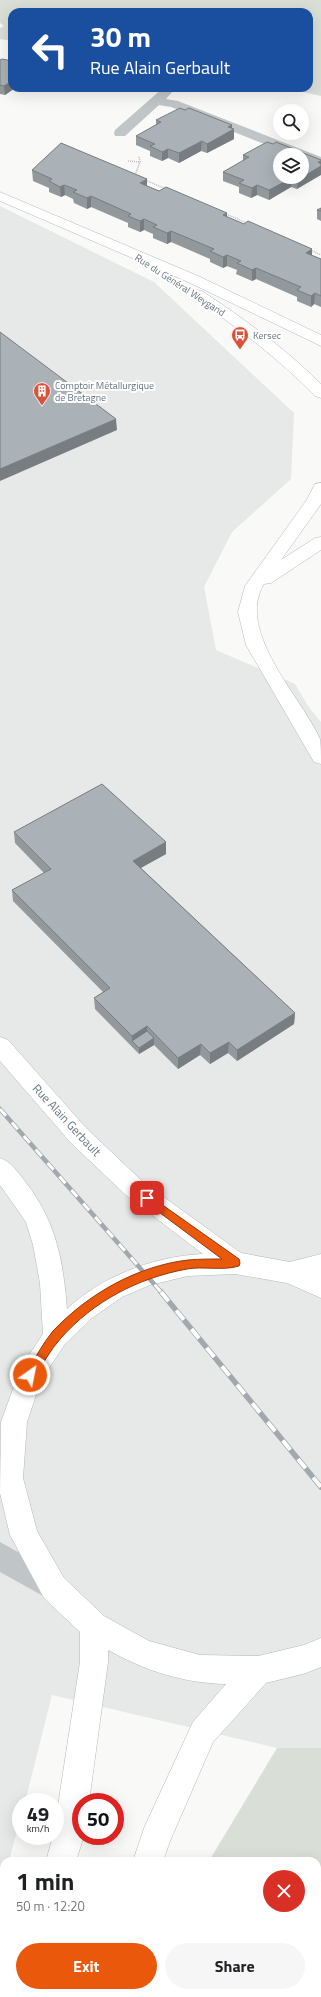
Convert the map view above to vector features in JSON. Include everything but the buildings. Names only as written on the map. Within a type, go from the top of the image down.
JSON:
[{"type":"street","points":[[120,133],[165,92]]},
{"type":"street","points":[[156,100],[174,104],[321,162]]},
{"type":"street","name":"Rue du Général Weygand","points":[[0,196],[193,279],[321,342]]},
{"type":"street","name":"Rue du Général Weygand","points":[[132,253],[216,306],[306,377],[321,393]]},
{"type":"street","points":[[321,488],[314,502],[254,586],[247,612],[255,645],[321,757]]},
{"type":"street","points":[[254,586],[321,542]]},
{"type":"street","name":"Rue Alain Gerbault","points":[[0,1046],[79,1136],[129,1184],[235,1263]]},
{"type":"street","points":[[0,1168],[20,1191],[42,1230],[50,1265],[56,1336]]},
{"type":"street","points":[[54,1588],[24,1535],[20,1521],[10,1478],[7,1423],[30,1375],[56,1336],[83,1310],[113,1289],[147,1275],[188,1264],[235,1263],[290,1273],[321,1287]]},
{"type":"street","points":[[290,1273],[321,1265]]},
{"type":"street","points":[[0,1556],[54,1588],[94,1626],[144,1654],[200,1669],[258,1670],[316,1658]]},
{"type":"street","points":[[62,1857],[68,1841],[93,1670],[94,1626]]},
{"type":"street","points":[[149,1857],[155,1839],[203,1732],[258,1670]]},
{"type":"path","points":[[134,175],[140,162]]},
{"type":"path","points":[[142,178],[170,191]]},
{"type":"path","points":[[221,212],[249,224]]},
{"type":"path","points":[[307,248],[321,255]]},
{"type":"shaded area","points":[[0,0],[321,0],[321,96],[304,92],[313,92],[313,8],[8,8],[8,40],[0,39],[0,28],[4,26],[0,23]]},
{"type":"shaded area","points":[[0,206],[154,282],[294,413],[291,479],[232,532],[204,587],[216,650],[295,684],[308,706],[321,722],[321,1748],[277,1748],[52,1695],[27,1793],[12,1793],[12,1845],[13,1845],[10,1857],[0,1857]]},
{"type":"shaded area","points":[[277,1748],[321,1748],[321,1857],[211,1857]]},
{"type":"railway","points":[[0,1109],[162,1293]]},
{"type":"railway","points":[[161,1292],[321,1487]]},
{"type":"place","name":"Kersec","points":[[240,350]]},
{"type":"place","name":"Comptoir Métallurgique de Bretagne","points":[[42,406]]},
{"type":"route","points":[[30,1375],[56,1336],[83,1310],[113,1289],[147,1275],[188,1264],[235,1263],[147,1198]]}]
